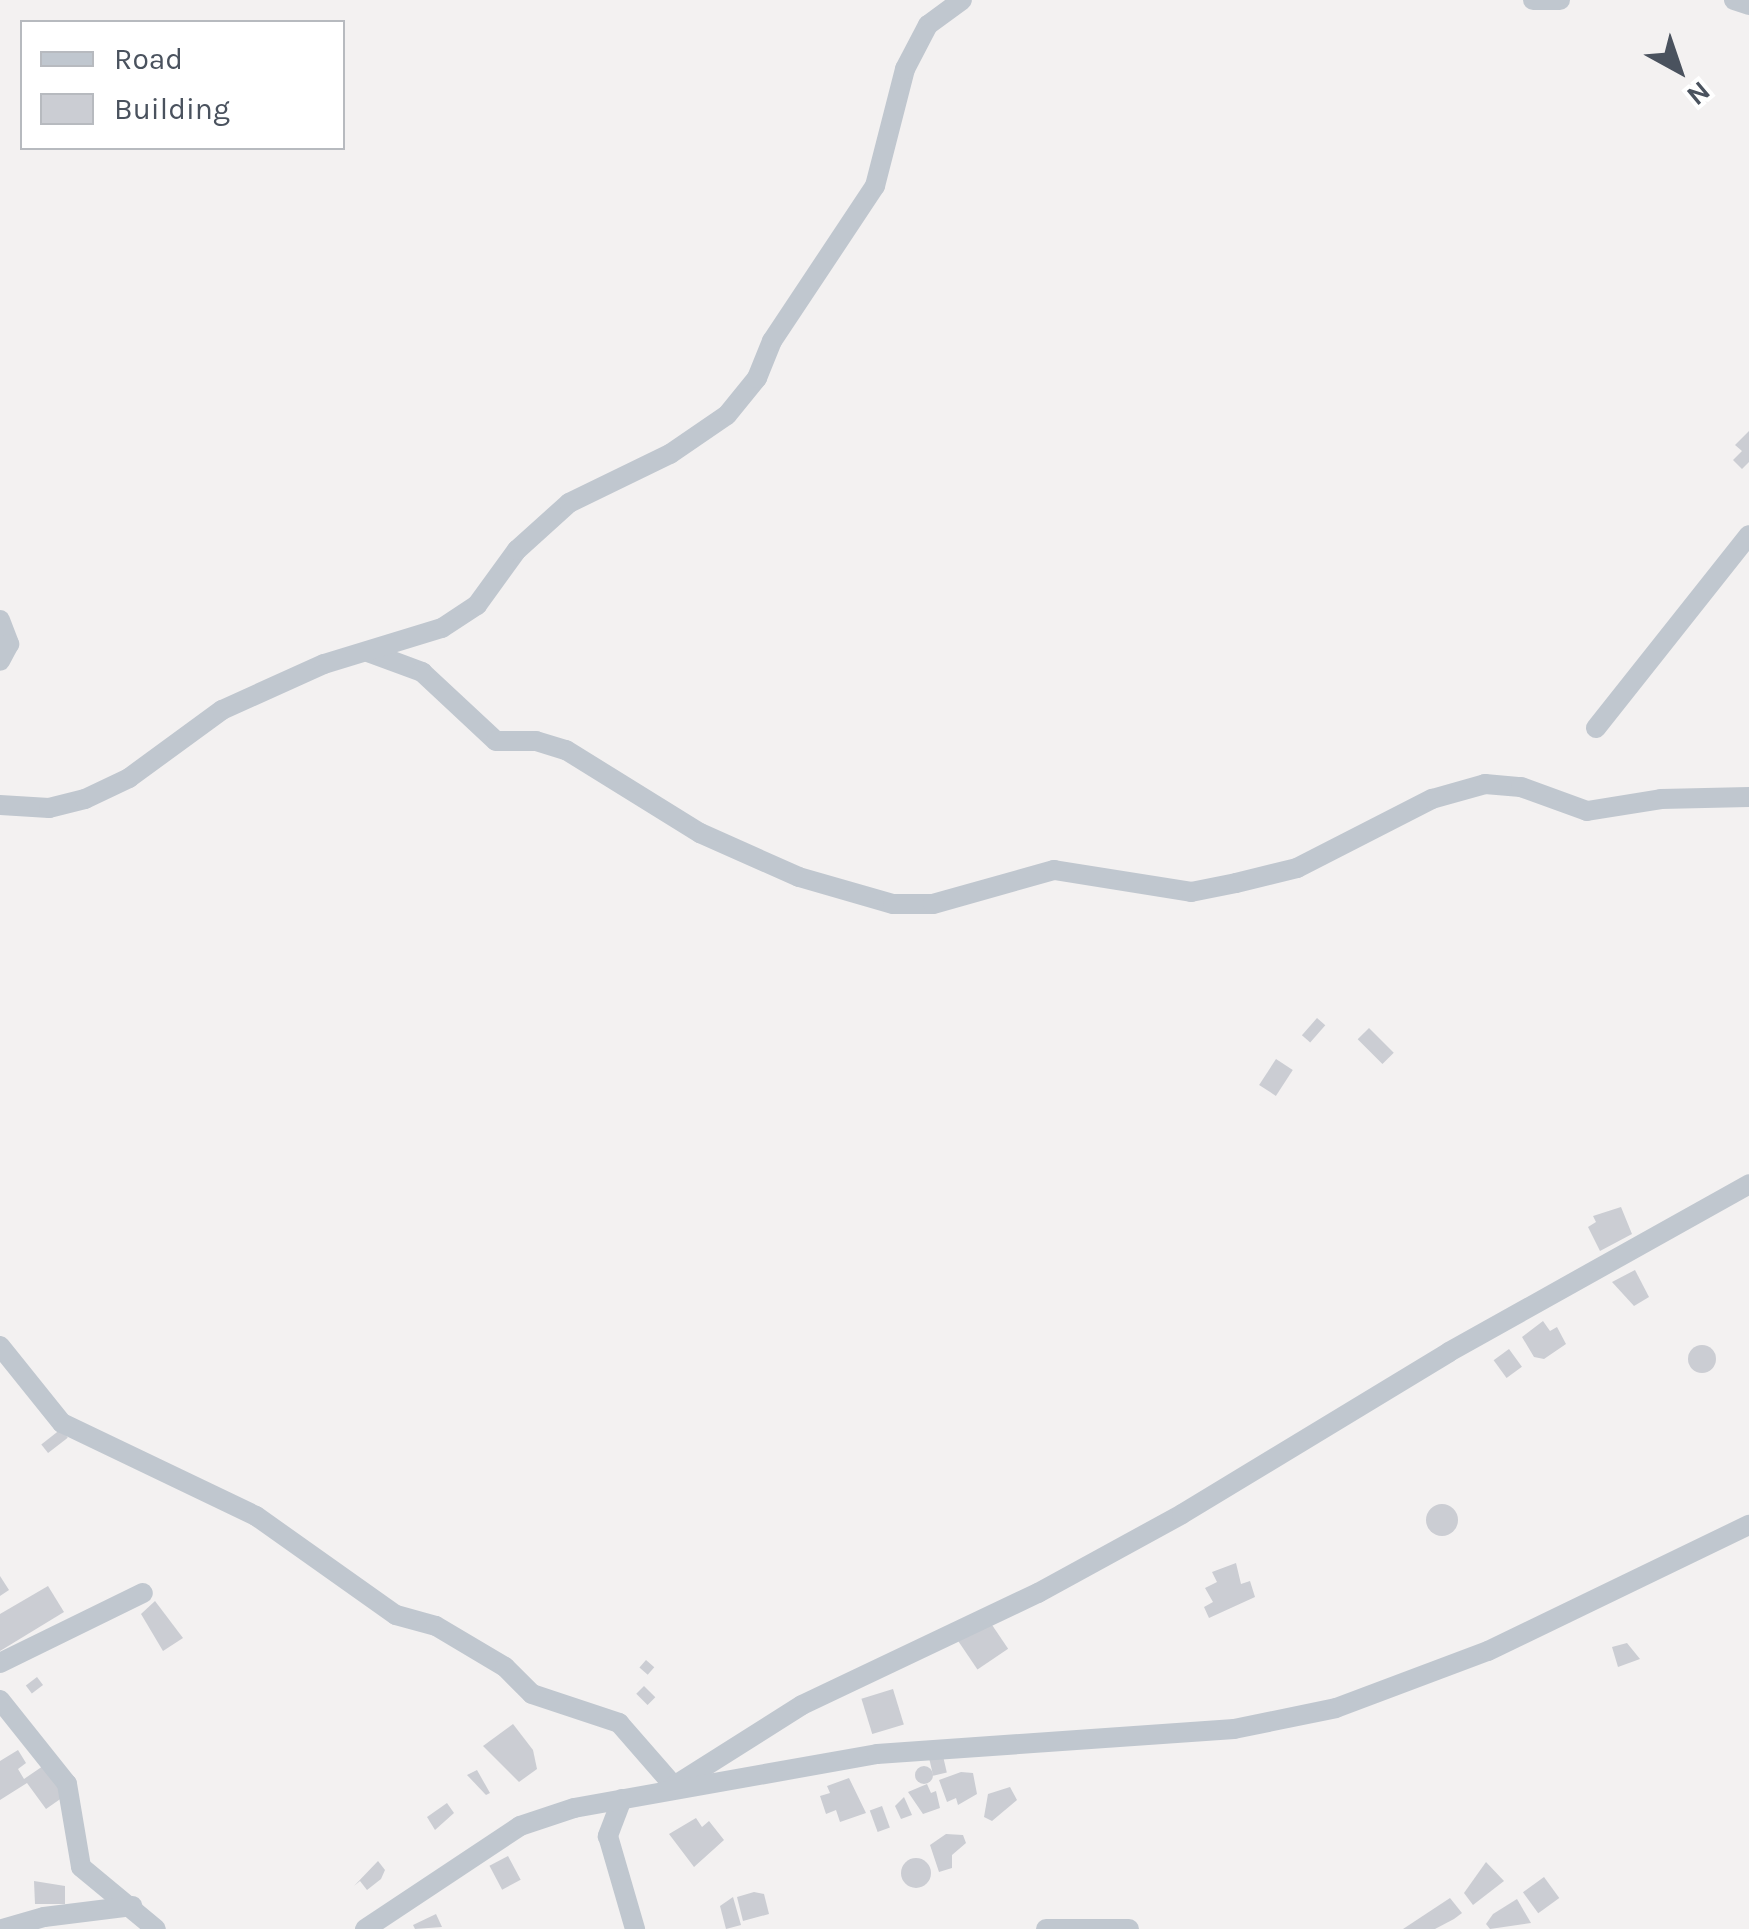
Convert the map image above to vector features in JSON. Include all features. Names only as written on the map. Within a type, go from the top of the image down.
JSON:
[{"type":"street","points":[[0,806],[49,808],[85,799],[128,778],[222,710],[462,615],[536,528],[569,503],[670,454],[734,407],[875,186],[918,41],[928,25],[962,0]]},
{"type":"street","points":[[1533,0],[1560,0]]},
{"type":"street","points":[[1734,0],[1749,5]]},
{"type":"street","points":[[1596,728],[1749,535]]},
{"type":"street","points":[[0,620],[9,644],[0,661]]},
{"type":"street","points":[[368,652],[422,672],[496,741],[536,741],[566,750],[700,833],[799,877],[893,904],[933,904],[1054,870],[1191,892],[1236,883],[1296,868],[1432,799],[1485,784],[1521,787],[1587,811],[1661,799],[1749,797]]},
{"type":"street","points":[[674,1786],[802,1705],[1038,1593],[1182,1514],[1449,1352],[1749,1184]]},
{"type":"street","points":[[0,1346],[62,1423],[256,1516],[396,1615],[436,1626],[507,1668],[535,1696],[619,1723],[674,1786]]},
{"type":"street","points":[[365,1929],[444,1871],[532,1820],[674,1786],[877,1754],[1234,1729],[1292,1719],[1488,1651],[1749,1525]]},
{"type":"street","points":[[0,1662],[143,1593]]},
{"type":"street","points":[[0,1700],[67,1784],[81,1868],[156,1929]]},
{"type":"street","points":[[622,1799],[608,1836],[635,1929]]},
{"type":"street","points":[[2,1929],[44,1916],[132,1906]]},
{"type":"street","points":[[1046,1929],[1129,1929]]},
{"type":"building","points":[[1749,431],[1749,462],[1742,469],[1733,460],[1742,451],[1735,445]]},
{"type":"building","points":[[1317,1018],[1325,1025],[1310,1043],[1302,1035]]},
{"type":"building","points":[[1369,1028],[1394,1053],[1382,1064],[1358,1039]]},
{"type":"building","points":[[1276,1059],[1293,1070],[1276,1096],[1259,1085]]},
{"type":"building","points":[[1621,1207],[1632,1234],[1600,1251],[1588,1227],[1596,1222],[1593,1216]]},
{"type":"building","points":[[1635,1270],[1649,1297],[1634,1306],[1612,1282]]},
{"type":"building","points":[[1543,1321],[1550,1331],[1557,1327],[1566,1344],[1544,1359],[1534,1357],[1522,1337]]},
{"type":"building","points":[[1702,1345],[1712,1349],[1716,1359],[1712,1369],[1702,1373],[1692,1369],[1688,1359],[1692,1349]]},
{"type":"building","points":[[1509,1349],[1522,1367],[1507,1378],[1494,1360]]},
{"type":"building","points":[[61,1429],[68,1438],[48,1453],[41,1444]]},
{"type":"building","points":[[1442,1504],[1453,1509],[1458,1520],[1453,1531],[1442,1536],[1431,1531],[1426,1520],[1431,1509]]},
{"type":"building","points":[[1236,1563],[1241,1584],[1250,1581],[1255,1597],[1209,1618],[1204,1607],[1213,1602],[1205,1588],[1217,1582],[1212,1572]]},
{"type":"building","points":[[0,1576],[9,1590],[0,1596]]},
{"type":"building","points":[[48,1586],[64,1612],[0,1651],[0,1614]]},
{"type":"building","points":[[155,1601],[183,1638],[163,1651],[141,1614]]},
{"type":"building","points":[[988,1619],[1008,1649],[977,1670],[957,1640]]},
{"type":"building","points":[[1627,1643],[1640,1659],[1618,1667],[1612,1647]]},
{"type":"building","points":[[646,1660],[654,1667],[648,1675],[639,1668]]},
{"type":"building","points":[[37,1677],[43,1685],[32,1693],[26,1685]]},
{"type":"building","points":[[644,1686],[655,1697],[648,1705],[636,1694]]},
{"type":"building","points":[[893,1689],[904,1724],[872,1734],[861,1699]]},
{"type":"building","points":[[513,1724],[533,1750],[537,1769],[519,1782],[483,1746]]},
{"type":"building","points":[[18,1750],[26,1763],[18,1769],[24,1779],[43,1766],[66,1795],[46,1809],[27,1783],[0,1800],[0,1761]]},
{"type":"building","points":[[943,1756],[947,1773],[933,1776],[929,1759]]},
{"type":"building","points":[[924,1766],[933,1775],[924,1784],[915,1775]]},
{"type":"building","points":[[477,1770],[490,1793],[486,1795],[467,1775]]},
{"type":"building","points":[[961,1772],[973,1773],[977,1794],[958,1805],[956,1798],[947,1802],[939,1780]]},
{"type":"building","points":[[849,1778],[866,1813],[840,1822],[836,1810],[826,1814],[820,1796],[830,1793],[827,1786]]},
{"type":"building","points":[[927,1784],[931,1793],[936,1791],[940,1808],[923,1814],[908,1792]]},
{"type":"building","points":[[1010,1787],[1017,1800],[992,1821],[984,1817],[988,1794]]},
{"type":"building","points":[[904,1797],[912,1815],[901,1819],[895,1806]]},
{"type":"building","points":[[447,1803],[454,1813],[435,1830],[427,1817]]},
{"type":"building","points":[[882,1806],[890,1828],[878,1832],[870,1810]]},
{"type":"building","points":[[696,1818],[702,1827],[709,1821],[724,1840],[694,1867],[669,1834]]},
{"type":"building","points":[[946,1834],[963,1835],[966,1843],[952,1855],[952,1868],[939,1872],[930,1845]]},
{"type":"building","points":[[508,1856],[521,1880],[502,1890],[489,1866]]},
{"type":"building","points":[[916,1858],[927,1862],[931,1873],[927,1884],[916,1888],[905,1884],[901,1873],[905,1862]]},
{"type":"building","points":[[378,1861],[385,1870],[381,1879],[367,1890],[360,1881],[354,1886]]},
{"type":"building","points":[[1486,1862],[1504,1881],[1473,1905],[1464,1893]]},
{"type":"building","points":[[1544,1877],[1559,1898],[1538,1913],[1523,1892]]},
{"type":"building","points":[[34,1881],[65,1886],[65,1904],[35,1904]]},
{"type":"building","points":[[754,1892],[764,1894],[769,1914],[743,1921],[737,1897]]},
{"type":"building","points":[[733,1897],[741,1925],[726,1929],[720,1906]]},
{"type":"building","points":[[1450,1898],[1462,1913],[1454,1919],[1435,1929],[1403,1929]]},
{"type":"building","points":[[1517,1899],[1531,1923],[1490,1929],[1486,1924],[1493,1914]]},
{"type":"building","points":[[436,1914],[442,1927],[415,1929],[413,1925]]}]
